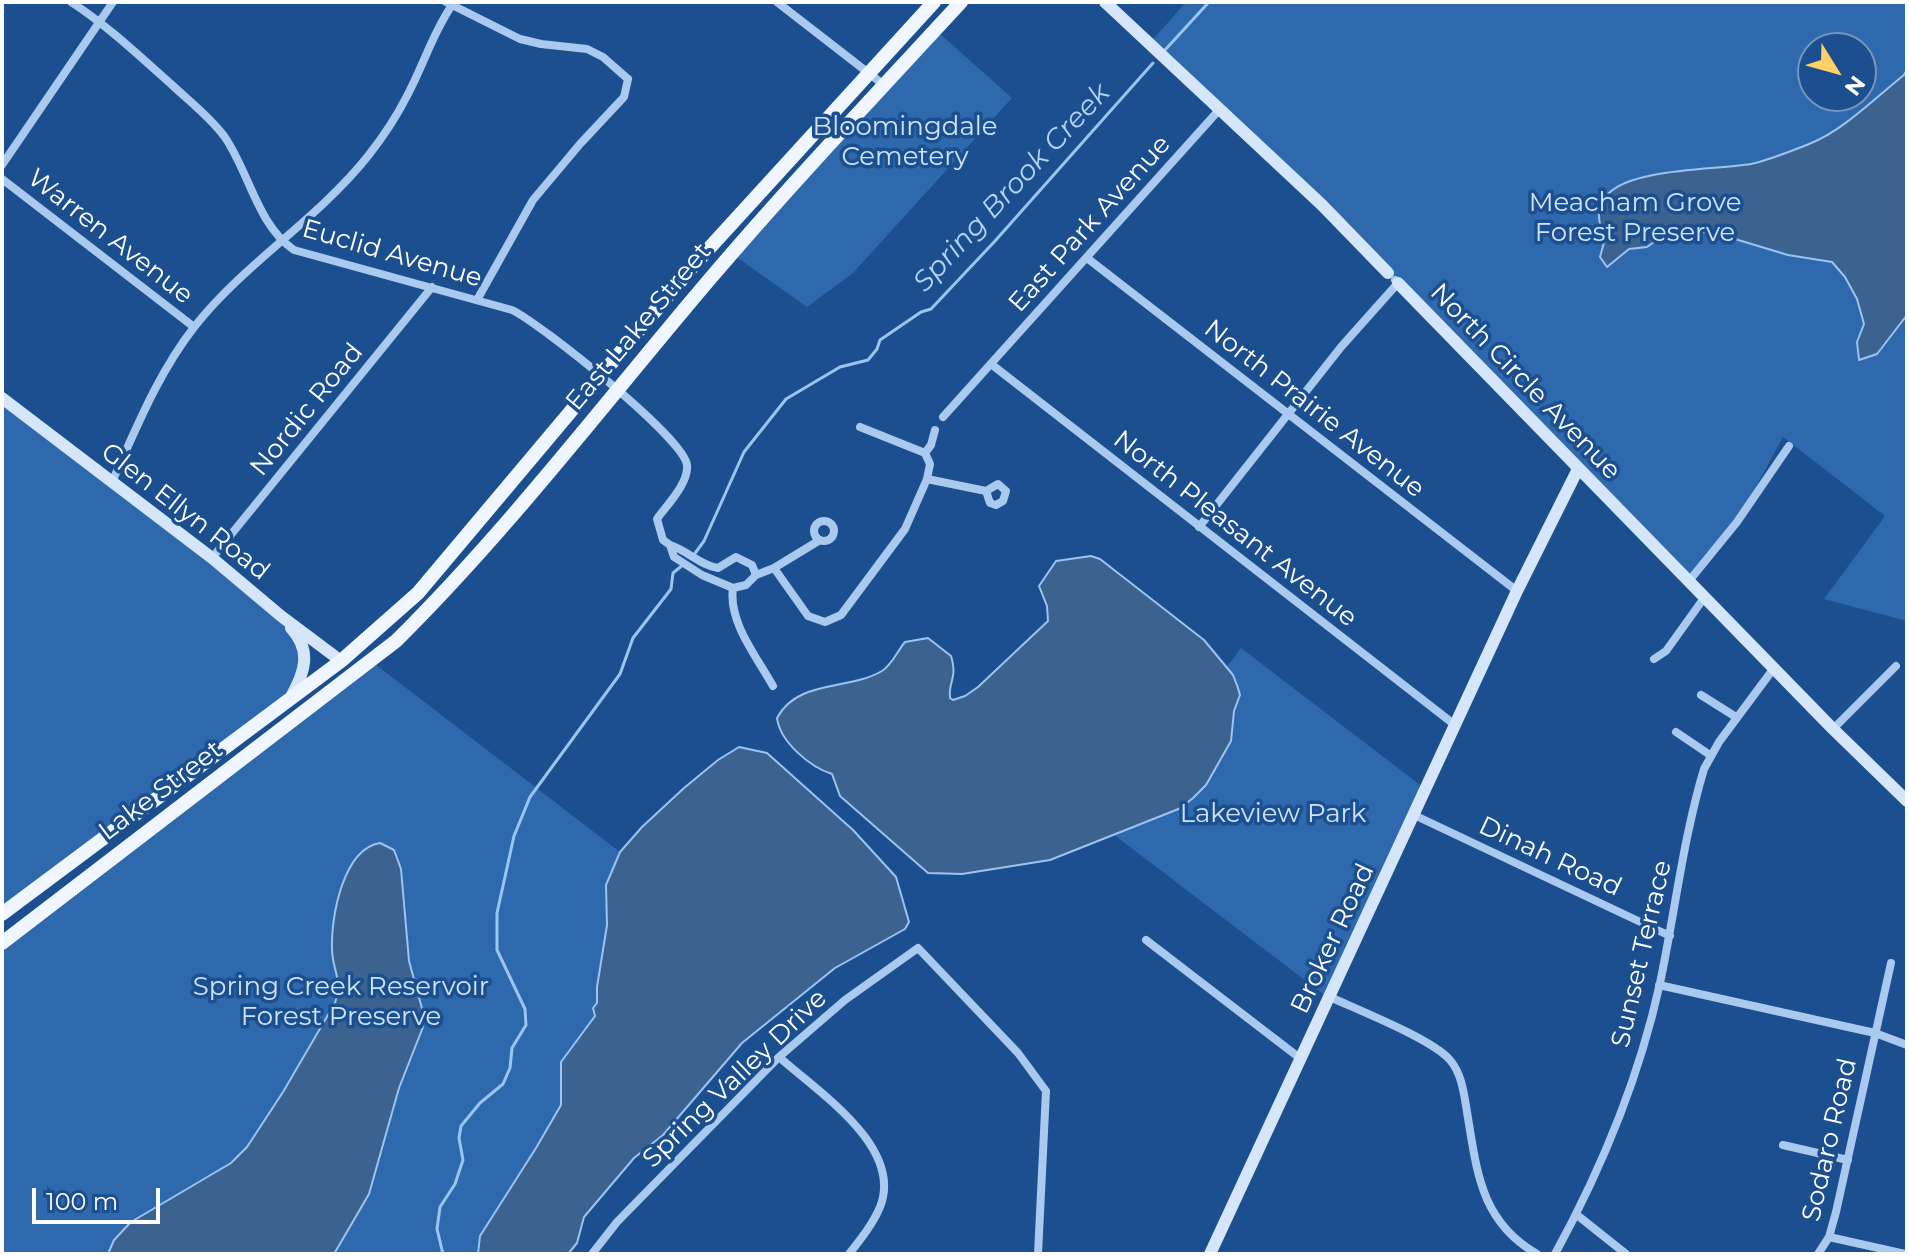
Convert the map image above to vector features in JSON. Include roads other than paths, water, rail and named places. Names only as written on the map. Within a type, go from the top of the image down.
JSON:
[{"type":"main road","name":"East Lake Street","points":[[341,661],[418,593],[693,266],[934,2]]},
{"type":"main road","name":"East Lake Street","points":[[350,677],[396,641],[434,604],[712,277],[961,2]]},
{"type":"main road","points":[[341,661],[350,677]]},
{"type":"main road","name":"Lake Street","points":[[2,914],[341,661]]},
{"type":"main road","name":"Lake Street","points":[[2,943],[350,677]]},
{"type":"street","name":"Euclid Avenue","points":[[71,2],[100,21],[220,131],[236,154],[267,219],[282,242],[294,250],[432,287],[526,317],[601,376],[677,447],[687,464],[685,479],[657,519],[663,540],[670,545]]},
{"type":"street","points":[[2,165],[113,2]]},
{"type":"street","points":[[777,2],[884,85]]},
{"type":"street","name":"North Circle Avenue","points":[[1105,2],[1322,205],[1704,598],[1907,801]]},
{"type":"street","points":[[112,482],[144,411],[194,327],[234,284],[335,194],[380,141],[407,96],[450,4],[520,39],[587,49],[631,78],[624,97],[533,200],[477,300]]},
{"type":"street","name":"East Park Avenue","points":[[943,417],[1219,110]]},
{"type":"street","name":"Warren Avenue","points":[[2,179],[194,327]]},
{"type":"street","name":"North Prairie Avenue","points":[[1087,258],[1517,591]]},
{"type":"street","points":[[1199,527],[1393,278]]},
{"type":"street","name":"Nordic Road","points":[[212,558],[432,287]]},
{"type":"street","name":"North Pleasant Avenue","points":[[991,364],[1455,725]]},
{"type":"street","name":"Glen Ellyn Road","points":[[2,398],[341,661]]},
{"type":"street","points":[[774,568],[808,616],[825,622],[841,615],[905,529],[927,479],[930,464],[925,453],[860,427]]},
{"type":"street","points":[[925,453],[935,430]]},
{"type":"street","points":[[1689,581],[1737,522],[1789,446]]},
{"type":"street","name":"Broker Road","points":[[1210,1254],[1517,591],[1578,469]]},
{"type":"street","points":[[927,479],[986,491]]},
{"type":"street","points":[[670,545],[674,557],[733,588],[746,585],[756,575],[774,568],[820,540]]},
{"type":"street","points":[[670,545],[688,552],[706,566],[718,568],[736,557],[752,565],[756,575]]},
{"type":"street","points":[[733,588],[731,603],[736,619],[773,686]]},
{"type":"street","points":[[1654,659],[1666,651],[1704,598]]},
{"type":"street","points":[[281,616],[306,648],[304,674],[291,698]]},
{"type":"street","points":[[1833,729],[1896,666]]},
{"type":"street","name":"Sunset Terrace","points":[[1555,1254],[1604,1158],[1627,1097],[1659,985],[1697,791],[1710,755],[1774,668]]},
{"type":"street","points":[[1701,695],[1736,717]]},
{"type":"street","points":[[1676,732],[1710,755]]},
{"type":"street","name":"Dinah Road","points":[[1414,815],[1670,936]]},
{"type":"street","points":[[1146,940],[1301,1059]]},
{"type":"street","name":"Spring Valley Drive","points":[[592,1254],[617,1222],[779,1057],[845,1000],[918,948],[1018,1053],[1046,1091],[1038,1254]]},
{"type":"street","name":"Sodaro Road","points":[[1818,1254],[1829,1237],[1891,963]]},
{"type":"street","points":[[1659,985],[1875,1033],[1907,1045]]},
{"type":"street","points":[[1330,997],[1432,1045],[1449,1059],[1460,1079],[1480,1184],[1488,1205],[1508,1233],[1537,1254]]},
{"type":"street","points":[[779,1057],[861,1130],[875,1149],[882,1167],[883,1190],[879,1209],[849,1254]]},
{"type":"street","points":[[1783,1145],[1848,1160]]},
{"type":"street","points":[[1577,1215],[1626,1254]]},
{"type":"street","points":[[1829,1237],[1905,1254]]},
{"type":"waterway","name":"Spring Brook Creek","points":[[1165,50],[1209,2]]},
{"type":"waterway","name":"Spring Brook Creek","points":[[693,556],[704,541],[744,452],[786,399],[840,367],[868,360],[880,340],[921,312],[931,309],[1153,63]]},
{"type":"waterway","name":"Spring Brook Creek","points":[[443,1254],[437,1229],[440,1207],[455,1184],[463,1160],[459,1138],[461,1126],[480,1103],[503,1084],[510,1068],[512,1048],[526,1025],[525,1009],[497,950],[497,913],[514,836],[530,797],[620,674],[633,638],[671,589],[673,573],[684,564]]},
{"type":"park label","name":"Bloomingdale Cemetery","points":[[905,142]]},
{"type":"park label","name":"Meacham Grove Forest Preserve","points":[[1635,218]]},
{"type":"park label","name":"Lakeview Park","points":[[1273,814]]},
{"type":"park label","name":"Spring Creek Reservoir Forest Preserve","points":[[341,1002]]}]
